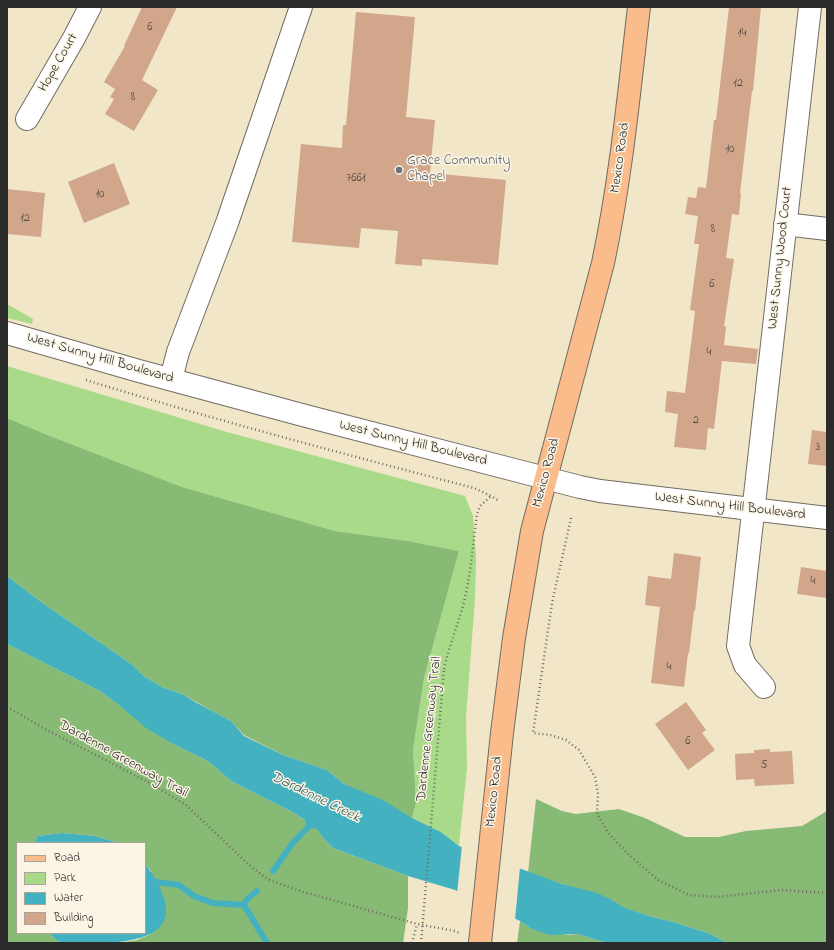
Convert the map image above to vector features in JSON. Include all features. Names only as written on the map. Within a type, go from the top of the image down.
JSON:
[{"type":"main road","name":"Mexico Road","points":[[480,943],[497,775],[514,638],[532,531],[603,263],[612,221],[620,174],[639,7]]},
{"type":"street","name":"Hope Court","points":[[27,118],[74,38],[90,7]]},
{"type":"street","points":[[171,380],[178,352],[227,223],[301,7]]},
{"type":"street","name":"West Sunny Wood Court","points":[[764,687],[745,665],[738,646],[810,7]]},
{"type":"street","points":[[785,224],[827,229]]},
{"type":"street","name":"West Sunny Hill Boulevard","points":[[7,332],[171,380],[546,479],[600,491],[827,518]]},
{"type":"path","points":[[82,379],[204,416],[474,488],[499,501]]},
{"type":"path","name":"Dardenne Greenway Trail","points":[[421,943],[444,670],[448,651],[464,603],[477,514],[480,506],[491,496]]},
{"type":"path","points":[[571,518],[552,603],[533,733],[550,735],[566,740],[579,750],[595,777],[598,794],[597,814],[609,834],[627,853],[658,880],[689,895],[717,897],[781,890],[827,893]]},
{"type":"path","name":"Dardenne Greenway Trail","points":[[7,707],[45,729],[150,783],[186,805],[248,864],[267,879],[297,890],[417,924],[455,931],[460,934]]},
{"type":"path","points":[[412,943],[417,924]]},
{"type":"green space","points":[[7,304],[33,319],[32,324],[7,318]]},
{"type":"green space","points":[[7,366],[227,432],[465,496],[473,516],[476,558],[475,599],[466,717],[467,767],[459,846],[441,832],[412,818],[416,803],[413,750],[424,678],[459,551],[408,541],[335,531],[182,487],[50,436],[7,418]]},
{"type":"green space","points":[[7,418],[182,487],[335,531],[408,541],[459,551],[424,678],[413,750],[416,803],[412,818],[344,784],[327,770],[283,755],[244,735],[232,722],[182,694],[162,687],[145,677],[130,663],[44,604],[7,576]]},
{"type":"green space","points":[[7,644],[100,691],[175,745],[208,761],[231,781],[294,813],[317,828],[324,839],[333,848],[408,876],[408,908],[403,943],[119,943],[137,940],[151,934],[151,871],[146,865],[146,842],[116,842],[95,836],[63,833],[37,836],[35,842],[16,842],[16,934],[50,934],[56,940],[63,943],[7,943]]},
{"type":"green space","points":[[536,799],[562,811],[576,814],[619,809],[645,818],[685,837],[719,837],[746,831],[802,826],[827,811],[827,943],[727,943],[708,933],[624,908],[612,900],[528,873]]},
{"type":"green space","points":[[520,921],[530,928],[568,935],[578,934],[607,943],[517,943]]},
{"type":"water","name":"Dardenne Creek","points":[[7,576],[44,604],[130,663],[145,677],[162,687],[182,694],[232,722],[244,736],[283,755],[327,770],[344,784],[383,800],[412,818],[441,832],[459,846],[562,884],[597,893],[625,908],[708,933],[727,943],[607,943],[578,934],[549,935],[530,928],[520,921],[455,890],[408,876],[333,848],[317,829],[307,827],[305,820],[231,781],[208,761],[175,745],[146,728],[100,691],[7,644]]},
{"type":"water","points":[[63,833],[95,836],[116,842],[35,842],[37,836]]},
{"type":"water","points":[[146,866],[157,882],[165,902],[165,918],[158,929],[145,936],[111,943],[63,943],[56,940],[50,934],[146,934]]},
{"type":"pier","points":[[462,845],[520,867],[515,920],[457,894]]},
{"type":"building","points":[[142,7],[177,7],[142,80],[158,90],[134,131],[105,114],[114,99],[110,97],[115,89],[104,82],[125,46]]},
{"type":"building","points":[[729,7],[761,7],[753,91],[740,193],[739,215],[732,214],[726,258],[734,259],[724,326],[726,327],[724,345],[758,349],[756,364],[722,361],[714,429],[708,428],[706,450],[674,447],[678,414],[665,412],[667,391],[685,393],[695,311],[690,310],[699,244],[694,244],[698,216],[685,214],[688,197],[696,198],[698,187],[706,188],[714,120],[716,120]]},
{"type":"building","points":[[356,12],[415,17],[406,117],[435,120],[430,173],[506,180],[498,265],[422,259],[422,266],[395,264],[398,231],[361,228],[359,248],[292,242],[301,144],[342,148],[343,125],[346,125]]},
{"type":"building","points":[[114,163],[130,204],[84,223],[68,182]]},
{"type":"building","points":[[7,189],[45,193],[41,237],[7,234]]},
{"type":"building","points":[[812,430],[827,432],[827,466],[808,464]]},
{"type":"building","points":[[674,553],[701,557],[684,687],[651,683],[660,607],[645,605],[648,576],[671,579]]},
{"type":"building","points":[[801,567],[827,571],[827,598],[797,594]]},
{"type":"building","points":[[686,702],[706,730],[702,733],[715,750],[688,770],[655,724]]},
{"type":"building","points":[[770,749],[770,752],[792,751],[794,784],[755,786],[754,779],[736,780],[735,754],[754,753],[754,750]]},
{"type":"waterway","points":[[273,871],[292,844],[312,823]]},
{"type":"waterway","points":[[156,882],[179,885],[194,896],[213,903],[244,905]]},
{"type":"waterway","points":[[257,891],[247,899],[244,905],[267,943]]},
{"type":"place","name":"Grace Community Chapel","points":[[399,170]]}]
